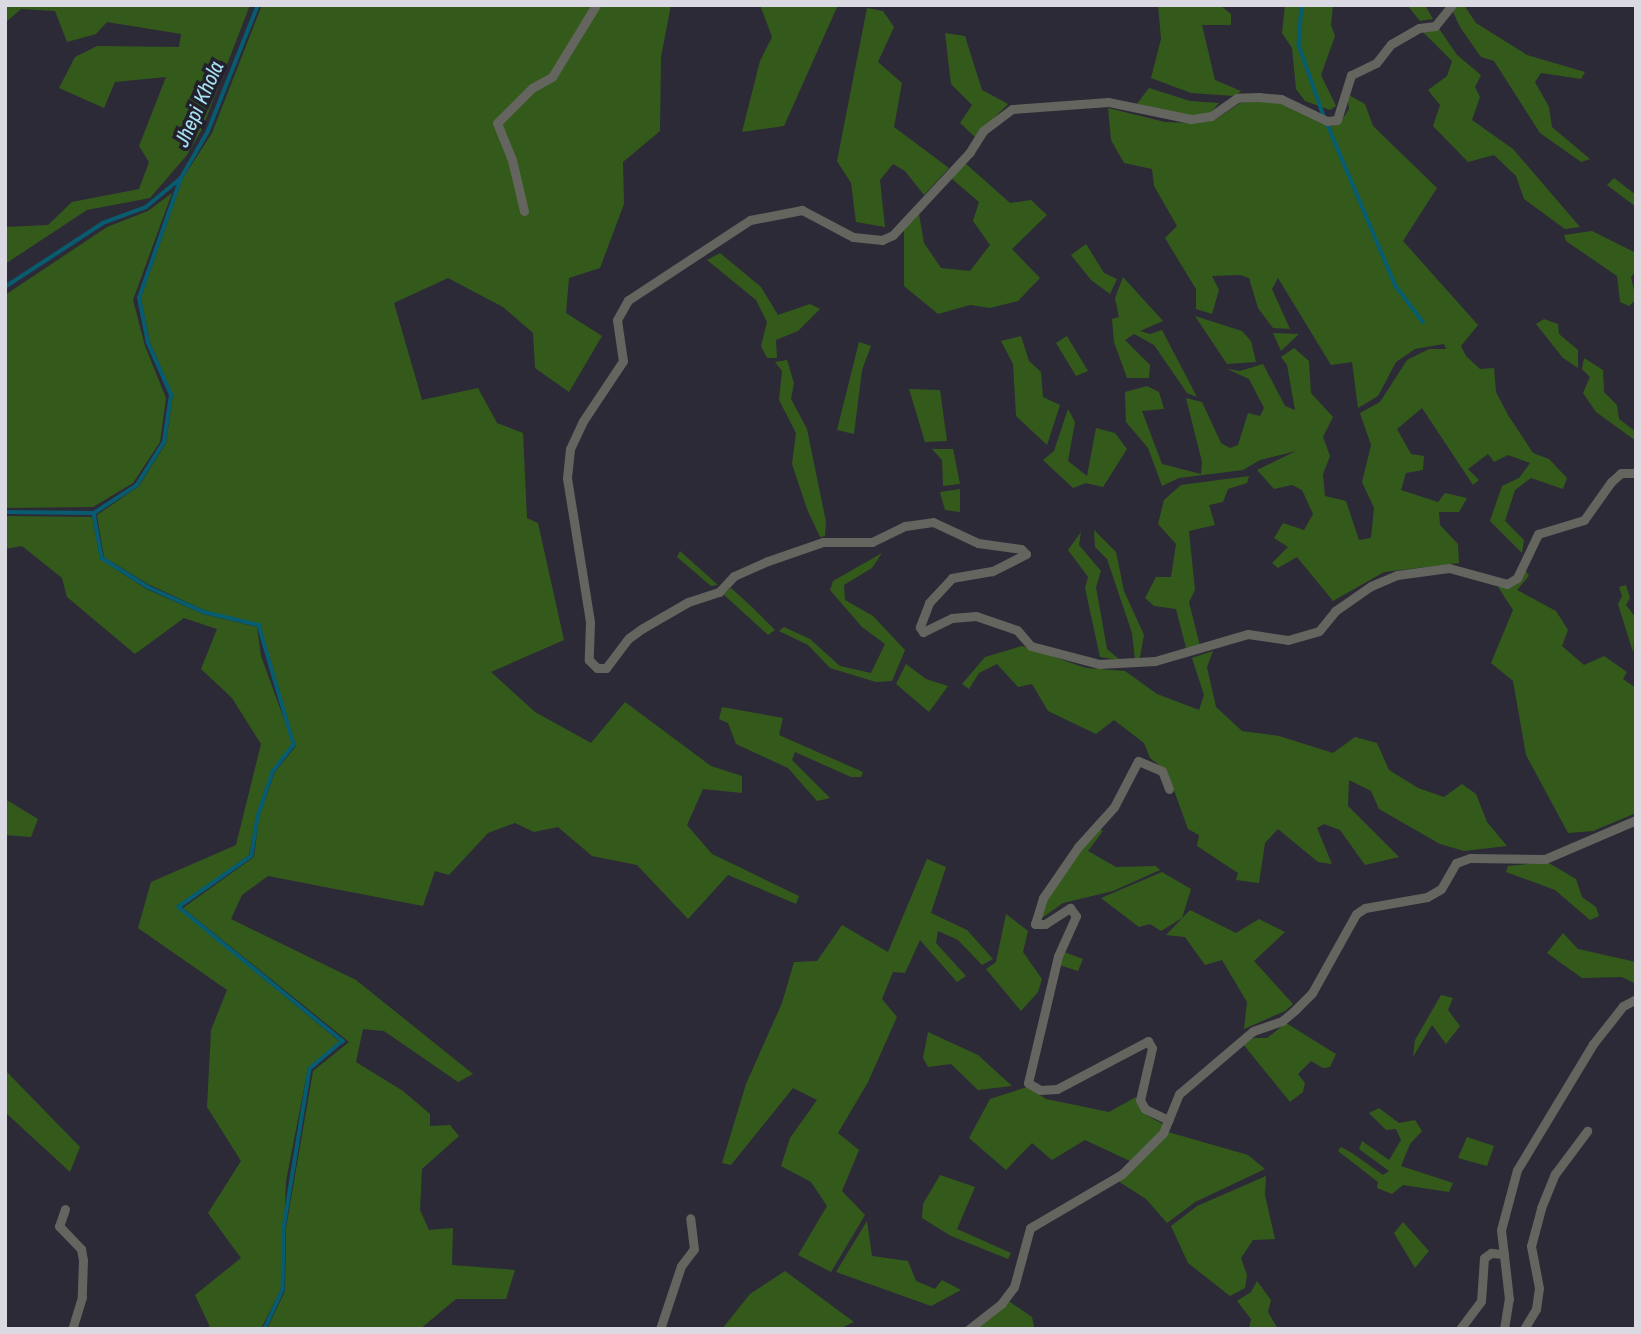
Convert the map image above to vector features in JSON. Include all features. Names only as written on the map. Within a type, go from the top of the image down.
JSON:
[{"type":"street","points":[[524,211],[512,160],[497,123],[533,88],[552,77],[596,5]]},
{"type":"street","points":[[1452,5],[1435,26],[1419,28],[1391,44],[1376,63],[1351,75],[1337,120],[1327,121],[1280,99],[1260,97],[1237,98],[1211,116],[1191,119],[1108,102],[1012,109],[984,131],[970,152],[893,235],[882,240],[853,237],[802,210],[750,220],[628,300],[617,320],[623,361],[583,421],[570,449],[567,478],[590,622],[589,660],[597,668],[606,668],[629,638],[643,628],[688,603],[719,592],[734,576],[768,561],[823,542],[872,542],[894,530],[925,523],[942,524],[978,543],[1021,549],[1026,554],[999,569],[952,578],[929,603],[920,627],[923,632],[952,618],[976,616],[1017,629],[1025,636],[1023,642],[1051,653],[1127,664],[1155,661],[1248,634],[1297,638],[1319,631],[1335,611],[1371,586],[1397,575],[1449,568],[1507,584],[1517,578],[1538,534],[1584,520],[1611,482],[1622,473],[1636,473]]},
{"type":"street","points":[[1169,789],[1162,771],[1138,761],[1114,807],[1078,847],[1043,898],[1035,924],[1070,908],[1076,916],[1058,956],[1028,1083],[1040,1090],[1057,1089],[1148,1041],[1152,1048],[1140,1100],[1145,1109],[1169,1120]]},
{"type":"street","points":[[969,1329],[1001,1304],[1014,1287],[1030,1228],[1122,1174],[1156,1143],[1179,1094],[1253,1031],[1282,1021],[1312,993],[1347,926],[1365,908],[1427,897],[1441,889],[1456,863],[1545,859],[1636,820]]},
{"type":"street","points":[[1504,1329],[1509,1299],[1504,1254],[1504,1209],[1527,1149],[1593,1044],[1623,1006],[1636,999]]},
{"type":"street","points":[[1524,1329],[1536,1308],[1539,1287],[1531,1246],[1541,1208],[1555,1174],[1587,1131]]},
{"type":"street","points":[[65,1209],[59,1226],[81,1249],[83,1260],[82,1297],[72,1329]]},
{"type":"street","points":[[660,1329],[681,1266],[694,1249],[690,1218]]},
{"type":"street","points":[[1460,1329],[1481,1301],[1485,1258],[1490,1253],[1504,1254]]},
{"type":"green space","points":[[5,5],[250,5],[202,129],[187,155],[150,198],[87,210],[5,264],[5,227],[48,225],[72,202],[139,189],[149,162],[139,146],[166,77],[115,82],[104,108],[59,88],[75,57],[97,46],[179,47],[181,34],[107,22],[96,34],[67,42],[55,11],[21,9],[5,23]]},
{"type":"green space","points":[[262,5],[671,5],[661,57],[660,131],[623,162],[624,204],[600,268],[569,278],[566,313],[602,336],[569,392],[535,368],[533,333],[503,307],[448,278],[394,303],[422,400],[478,388],[497,423],[523,433],[527,518],[538,523],[564,640],[491,672],[535,712],[591,743],[625,702],[711,766],[742,776],[742,793],[703,789],[687,825],[712,854],[799,896],[796,904],[728,875],[688,919],[637,865],[592,856],[558,827],[534,832],[515,823],[488,833],[449,875],[435,871],[423,906],[268,876],[242,895],[231,919],[356,980],[473,1074],[458,1082],[384,1031],[363,1029],[356,1062],[403,1091],[430,1114],[430,1126],[450,1125],[459,1136],[422,1169],[420,1210],[429,1230],[453,1228],[452,1265],[515,1270],[506,1299],[456,1299],[420,1329],[267,1329],[285,1291],[286,1228],[313,1071],[349,1042],[183,908],[254,857],[259,817],[275,772],[296,746],[260,625],[204,610],[148,584],[104,557],[97,515],[139,486],[166,443],[173,395],[150,342],[141,298],[183,178],[212,133]]},
{"type":"green space","points":[[760,5],[838,5],[784,126],[742,132],[760,61],[772,37]]},
{"type":"green space","points":[[1158,5],[1220,5],[1231,14],[1231,25],[1202,25],[1215,80],[1241,91],[1235,96],[1191,93],[1151,78],[1161,39]]},
{"type":"green space","points":[[1285,5],[1333,5],[1331,25],[1335,36],[1321,75],[1336,106],[1330,110],[1305,101],[1296,89],[1292,48],[1282,33]]},
{"type":"green space","points":[[1407,5],[1425,5],[1433,19],[1420,21]]},
{"type":"green space","points":[[1458,5],[1464,5],[1476,23],[1527,55],[1585,72],[1581,79],[1541,73],[1535,82],[1549,107],[1552,127],[1590,159],[1581,162],[1540,133],[1494,61],[1481,57],[1460,27],[1453,12]]},
{"type":"green space","points":[[867,8],[883,11],[894,27],[878,62],[902,83],[894,127],[949,168],[924,195],[905,171],[893,164],[880,180],[885,227],[856,222],[851,183],[837,161]]},
{"type":"green space","points":[[1438,27],[1457,55],[1481,75],[1475,87],[1480,97],[1472,120],[1513,149],[1580,227],[1565,229],[1524,199],[1516,176],[1494,155],[1468,162],[1433,126],[1440,105],[1428,90],[1447,76],[1452,61],[1422,31]]},
{"type":"green space","points":[[945,33],[965,36],[982,90],[1008,104],[975,137],[960,123],[972,105],[951,84]]},
{"type":"green space","points":[[1149,88],[1190,101],[1219,103],[1209,114],[1190,117],[1136,105]]},
{"type":"green space","points":[[1347,94],[1365,104],[1373,126],[1437,188],[1403,241],[1478,325],[1461,346],[1466,356],[1480,369],[1494,368],[1496,392],[1533,453],[1549,459],[1567,478],[1563,489],[1531,478],[1515,490],[1505,521],[1524,540],[1522,553],[1490,521],[1502,486],[1519,478],[1530,463],[1508,455],[1494,462],[1488,454],[1468,469],[1479,480],[1473,485],[1422,408],[1397,429],[1411,454],[1424,456],[1423,470],[1406,473],[1401,490],[1438,502],[1445,493],[1467,498],[1459,512],[1439,512],[1440,525],[1458,544],[1459,563],[1384,572],[1333,601],[1297,557],[1278,568],[1272,563],[1288,547],[1274,538],[1283,523],[1304,530],[1313,514],[1302,490],[1292,485],[1274,489],[1257,470],[1296,451],[1260,460],[1243,470],[1179,478],[1162,486],[1148,448],[1126,422],[1125,392],[1147,386],[1159,392],[1164,409],[1142,411],[1162,464],[1201,474],[1202,462],[1186,398],[1202,402],[1221,443],[1230,448],[1238,445],[1248,413],[1260,416],[1264,408],[1249,379],[1227,369],[1240,371],[1263,364],[1285,406],[1295,410],[1287,365],[1281,357],[1294,348],[1309,361],[1311,393],[1333,417],[1323,437],[1330,456],[1323,474],[1325,496],[1346,501],[1359,540],[1371,538],[1374,508],[1362,482],[1371,445],[1360,413],[1380,402],[1407,360],[1429,349],[1446,349],[1444,344],[1415,349],[1396,362],[1378,396],[1358,408],[1352,362],[1331,365],[1278,278],[1272,289],[1290,329],[1273,328],[1258,308],[1249,278],[1240,275],[1212,276],[1219,290],[1212,314],[1196,309],[1196,289],[1165,238],[1177,226],[1154,186],[1152,169],[1124,163],[1111,140],[1108,108],[1165,122],[1191,123],[1215,120],[1240,103],[1262,101],[1279,103],[1329,127],[1340,123],[1349,109]]},
{"type":"green space","points":[[965,163],[1010,203],[1031,200],[1047,215],[1012,249],[1040,278],[1018,301],[990,308],[970,305],[938,314],[904,286],[904,228],[919,214],[924,243],[941,268],[970,271],[990,245],[973,221],[979,202],[951,178]]},
{"type":"green space","points":[[1614,178],[1636,195],[1636,207],[1607,185]]},
{"type":"green space","points":[[172,193],[133,300],[145,346],[166,398],[160,442],[133,483],[93,507],[5,508],[5,295],[107,227],[148,211]]},
{"type":"green space","points":[[1592,231],[1636,253],[1636,271],[1631,277],[1636,299],[1629,306],[1620,302],[1617,276],[1566,241],[1564,235]]},
{"type":"green space","points":[[1086,244],[1104,273],[1117,279],[1110,294],[1091,280],[1071,255]]},
{"type":"green space","points":[[720,253],[761,287],[778,315],[810,304],[820,309],[798,331],[776,340],[777,358],[767,358],[761,346],[767,322],[756,300],[707,260]]},
{"type":"green space","points":[[1123,277],[1163,321],[1140,331],[1150,334],[1162,330],[1197,397],[1187,393],[1154,345],[1134,334],[1125,340],[1150,365],[1149,378],[1127,378],[1114,342],[1112,319],[1119,317],[1115,298]]},
{"type":"green space","points":[[1195,316],[1242,331],[1251,341],[1256,362],[1227,364]]},
{"type":"green space","points":[[1544,319],[1558,324],[1559,334],[1578,350],[1578,368],[1563,358],[1536,324]]},
{"type":"green space","points":[[1273,333],[1299,334],[1281,351]]},
{"type":"green space","points":[[1021,336],[1029,361],[1041,372],[1043,397],[1060,405],[1047,445],[1016,416],[1013,364],[1001,341]]},
{"type":"green space","points":[[1067,336],[1088,371],[1076,376],[1056,343]]},
{"type":"green space","points":[[859,342],[871,346],[862,370],[854,434],[837,430]]},
{"type":"green space","points":[[1584,358],[1603,370],[1604,392],[1617,405],[1619,419],[1636,432],[1636,441],[1596,412],[1583,393],[1590,377],[1582,369]]},
{"type":"green space","points":[[787,360],[794,383],[791,399],[807,429],[826,522],[825,536],[820,537],[807,509],[792,464],[796,433],[779,400],[782,371],[775,362]]},
{"type":"green space","points":[[909,389],[940,390],[947,441],[925,442]]},
{"type":"green space","points":[[1068,409],[1075,422],[1068,461],[1087,476],[1096,428],[1115,433],[1127,449],[1103,487],[1086,483],[1073,488],[1043,460],[1054,451]]},
{"type":"green space","points":[[932,449],[953,449],[960,484],[943,486],[942,460]]},
{"type":"green space","points":[[1249,476],[1247,483],[1228,489],[1223,502],[1209,505],[1215,525],[1189,531],[1195,590],[1189,602],[1200,646],[1186,648],[1176,609],[1154,606],[1145,598],[1156,577],[1171,577],[1176,544],[1158,524],[1164,500],[1181,485]]},
{"type":"green space","points":[[960,489],[960,512],[945,510],[940,492]]},
{"type":"green space","points":[[5,516],[92,517],[100,559],[146,589],[203,614],[257,627],[261,656],[293,744],[272,771],[256,816],[249,855],[177,907],[340,1042],[308,1068],[286,1181],[281,1289],[261,1329],[211,1329],[195,1295],[241,1258],[208,1213],[241,1161],[207,1107],[211,1030],[227,990],[138,928],[151,882],[236,845],[261,744],[232,698],[201,669],[217,629],[184,618],[135,654],[67,597],[62,578],[22,546],[5,549]]},
{"type":"green space","points":[[1094,530],[1116,552],[1124,591],[1144,635],[1140,657],[1135,660],[1132,633],[1107,559],[1095,547]]},
{"type":"green space","points":[[1081,532],[1079,545],[1101,571],[1096,587],[1107,649],[1120,660],[1100,657],[1085,588],[1088,577],[1068,550]]},
{"type":"green space","points":[[680,551],[718,585],[711,586],[677,557]]},
{"type":"green space","points":[[882,553],[872,568],[844,585],[845,600],[873,616],[905,650],[892,681],[876,682],[830,668],[808,645],[779,631],[784,627],[810,639],[840,666],[871,673],[885,644],[862,627],[830,590],[833,581]]},
{"type":"green space","points":[[1526,571],[1529,576],[1517,590],[1556,611],[1568,630],[1562,646],[1584,665],[1604,656],[1627,672],[1623,679],[1636,688],[1636,813],[1593,831],[1568,833],[1526,755],[1513,681],[1491,663],[1513,610],[1498,587],[1509,587]]},
{"type":"green space","points":[[1626,585],[1630,598],[1626,605],[1636,618],[1633,652],[1618,604],[1622,596],[1619,587]]},
{"type":"green space","points":[[731,588],[775,630],[768,635],[723,594]]},
{"type":"green space","points":[[1022,646],[1086,668],[1125,671],[1157,694],[1199,710],[1204,695],[1192,658],[1213,651],[1207,667],[1216,707],[1242,731],[1279,736],[1333,753],[1355,737],[1377,743],[1389,770],[1418,788],[1444,797],[1462,784],[1476,794],[1487,822],[1507,846],[1464,851],[1440,844],[1379,809],[1371,791],[1349,780],[1348,806],[1399,857],[1365,865],[1340,830],[1324,824],[1317,828],[1332,864],[1318,862],[1278,829],[1265,843],[1259,883],[1236,880],[1238,873],[1197,846],[1199,835],[1188,829],[1167,771],[1150,758],[1144,743],[1114,720],[1096,734],[1048,711],[1032,684],[1018,687],[997,664],[979,673],[969,689],[962,684],[985,657]]},
{"type":"green space","points":[[906,664],[926,679],[948,686],[929,712],[896,684]]},
{"type":"green space","points":[[722,707],[783,718],[779,735],[863,772],[861,777],[851,777],[795,752],[792,760],[830,798],[817,801],[788,768],[736,744],[728,723],[719,719]]},
{"type":"green space","points":[[5,799],[38,819],[31,837],[5,835]]},
{"type":"green space","points":[[1098,828],[1103,831],[1088,851],[1116,867],[1156,866],[1160,870],[1113,891],[1063,903],[1039,920],[1055,884]]},
{"type":"green space","points":[[927,859],[946,867],[931,913],[967,930],[993,959],[982,965],[958,940],[938,931],[936,943],[966,976],[957,982],[920,940],[905,973],[893,972],[882,999],[897,1017],[868,1082],[838,1133],[859,1150],[842,1191],[865,1215],[831,1272],[798,1255],[827,1206],[811,1182],[781,1166],[790,1138],[817,1100],[793,1088],[731,1165],[722,1163],[746,1084],[782,1003],[794,962],[817,961],[842,925],[888,952]]},
{"type":"green space","points":[[1547,862],[1576,879],[1582,897],[1596,907],[1599,916],[1590,920],[1555,890],[1506,872],[1508,866]]},
{"type":"green space","points":[[1162,872],[1191,889],[1182,918],[1161,931],[1150,924],[1139,927],[1101,898]]},
{"type":"green space","points":[[1190,910],[1236,933],[1259,919],[1285,932],[1254,961],[1293,1004],[1285,1011],[1244,1029],[1247,1002],[1222,960],[1205,965],[1185,937],[1166,935]]},
{"type":"green space","points":[[1006,914],[1028,931],[1023,952],[1042,979],[1038,992],[1021,1011],[986,969],[996,962]]},
{"type":"green space","points":[[1563,933],[1578,949],[1636,962],[1636,984],[1622,977],[1582,978],[1547,953]]},
{"type":"green space","points":[[1064,952],[1083,959],[1078,971],[1059,965]]},
{"type":"green space","points":[[1441,995],[1453,998],[1448,1010],[1460,1026],[1446,1044],[1432,1025],[1413,1057],[1415,1040]]},
{"type":"green space","points":[[1286,1023],[1336,1054],[1330,1067],[1323,1068],[1311,1061],[1298,1074],[1305,1083],[1303,1092],[1290,1102],[1243,1044],[1254,1038],[1267,1038]]},
{"type":"green space","points":[[928,1032],[978,1055],[1012,1086],[978,1090],[951,1064],[928,1067],[923,1058]]},
{"type":"green space","points":[[5,1070],[80,1147],[70,1172],[5,1112]]},
{"type":"green space","points":[[1027,1087],[1046,1099],[1109,1112],[1136,1097],[1148,1116],[1163,1124],[1159,1134],[1130,1161],[1085,1140],[1052,1160],[1032,1143],[1006,1170],[969,1138],[990,1099]]},
{"type":"green space","points":[[1379,1108],[1399,1123],[1415,1120],[1422,1131],[1410,1144],[1401,1166],[1453,1183],[1449,1192],[1403,1185],[1392,1194],[1377,1188],[1378,1182],[1338,1151],[1341,1147],[1383,1175],[1389,1171],[1359,1149],[1362,1141],[1389,1160],[1401,1140],[1396,1129],[1386,1130],[1369,1113]]},
{"type":"green space","points":[[1168,1132],[1248,1155],[1265,1169],[1195,1202],[1167,1223],[1146,1199],[1118,1181]]},
{"type":"green space","points":[[1467,1137],[1494,1146],[1487,1166],[1458,1158]]},
{"type":"green space","points":[[940,1175],[975,1187],[957,1229],[1011,1253],[1008,1259],[951,1236],[922,1218],[923,1204]]},
{"type":"green space","points":[[1266,1176],[1265,1195],[1275,1239],[1253,1240],[1241,1258],[1247,1275],[1245,1288],[1230,1296],[1188,1263],[1171,1226],[1197,1206]]},
{"type":"green space","points":[[867,1221],[872,1256],[908,1261],[916,1281],[935,1289],[942,1280],[961,1290],[931,1306],[836,1272]]},
{"type":"green space","points":[[1403,1222],[1429,1251],[1415,1268],[1394,1233]]},
{"type":"green space","points":[[785,1271],[854,1322],[839,1329],[722,1329],[750,1294]]},
{"type":"green space","points":[[1257,1281],[1271,1300],[1268,1312],[1278,1329],[1249,1329],[1251,1319],[1237,1301],[1251,1292]]},
{"type":"green space","points":[[1007,1300],[1032,1317],[1034,1327],[974,1329]]},
{"type":"waterway","name":"Jhepi Khola","points":[[5,287],[103,223],[146,207],[181,178],[208,131],[258,5]]},
{"type":"waterway","points":[[1302,5],[1299,45],[1324,116]]},
{"type":"waterway","points":[[1327,123],[1396,286],[1423,322]]},
{"type":"waterway","points":[[5,512],[94,513],[137,485],[164,442],[171,395],[148,343],[139,298],[181,178]]},
{"type":"waterway","points":[[94,513],[102,558],[148,587],[204,612],[259,625],[294,745],[273,772],[258,817],[252,856],[179,907],[343,1041],[310,1069],[284,1228],[283,1290],[265,1329]]}]
